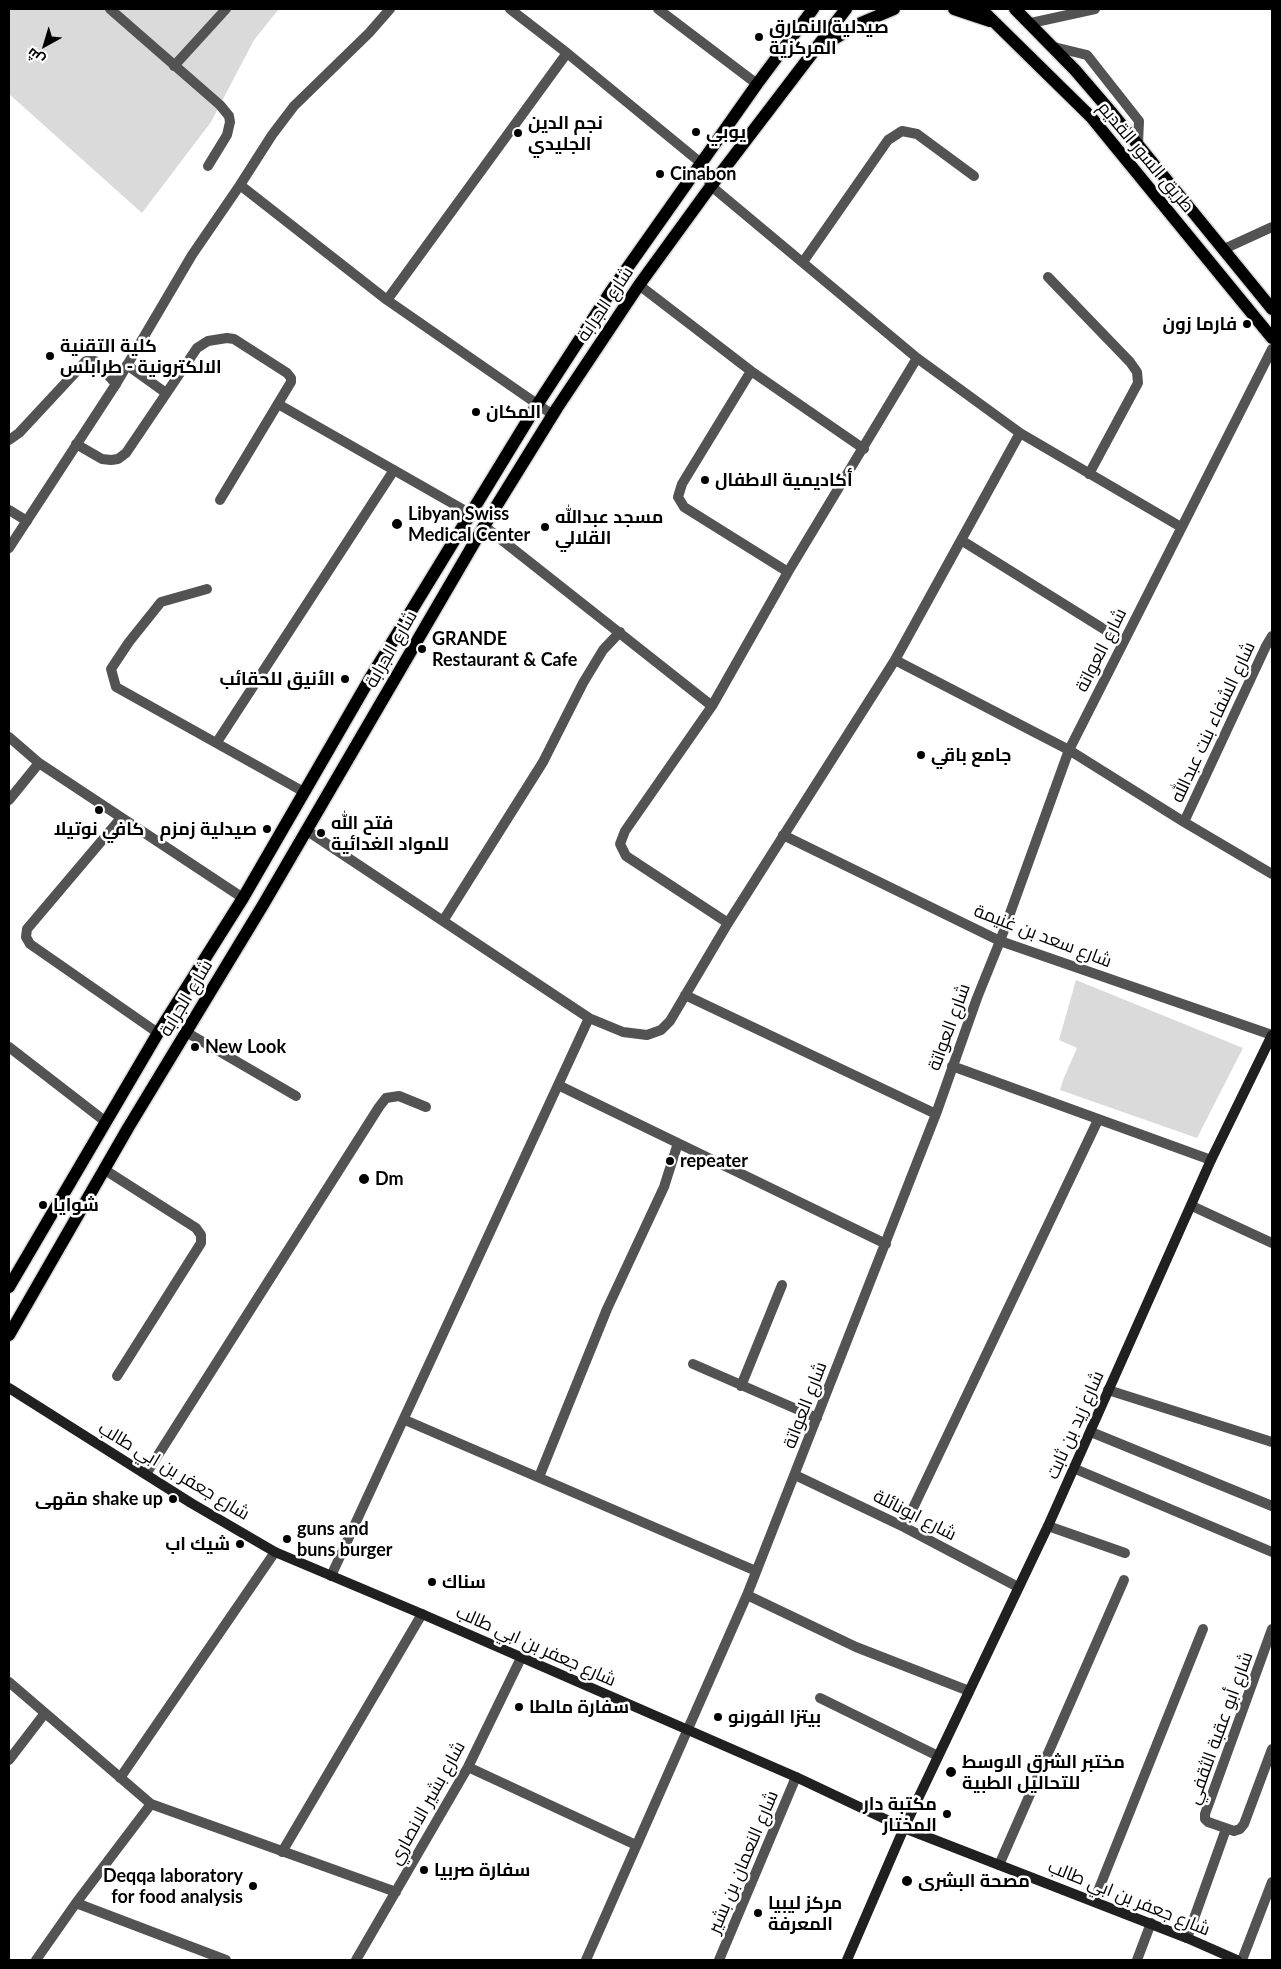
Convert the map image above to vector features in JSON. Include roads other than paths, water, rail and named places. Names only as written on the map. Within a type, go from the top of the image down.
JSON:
[{"type":"main road","name":"شارع الجرابة","points":[[9,1286],[158,1033],[243,898],[369,680],[537,405],[611,291],[757,84],[813,9]]},
{"type":"main road","name":"شارع الجرابة","points":[[9,1335],[128,1128],[242,939],[484,526],[553,415],[639,285],[711,186],[846,9]]},
{"type":"main road","points":[[814,50],[861,23],[894,9]]},
{"type":"main road","points":[[954,9],[998,24]]},
{"type":"main road","name":"طريق السور القديم","points":[[981,9],[1091,118],[1272,338]]},
{"type":"main road","name":"طريق السور القديم","points":[[1015,9],[1075,70],[1138,144],[1272,309]]},
{"type":"main road","points":[[224,928],[242,939]]},
{"type":"street","points":[[110,9],[220,105],[229,116],[230,122],[227,135],[208,166]]},
{"type":"street","points":[[174,66],[226,9]]},
{"type":"street","points":[[9,548],[116,384],[192,255],[272,135],[294,106],[369,33],[390,9]]},
{"type":"street","points":[[510,9],[567,53],[701,163],[711,186],[917,358],[1020,432],[1181,527]]},
{"type":"street","points":[[658,9],[757,84]]},
{"type":"street","points":[[1030,23],[1095,9]]},
{"type":"street","points":[[1054,47],[1087,55],[1139,121],[1138,144]]},
{"type":"street","points":[[387,300],[567,53]]},
{"type":"street","points":[[803,262],[888,140],[902,131],[917,134],[974,176]]},
{"type":"street","points":[[240,185],[387,300],[553,415]]},
{"type":"street","points":[[1224,249],[1272,227]]},
{"type":"street","points":[[1048,278],[1130,362],[1137,372],[1138,383],[1089,474]]},
{"type":"street","points":[[639,285],[751,371],[864,449]]},
{"type":"street","points":[[76,444],[102,459],[118,459],[126,453],[197,348],[208,341],[227,338],[240,342],[290,375],[291,382],[220,500]]},
{"type":"street","name":"شارع العواتة","points":[[586,1960],[747,1595],[795,1475],[936,1114],[976,998],[1000,941],[1069,750],[1272,349]]},
{"type":"street","points":[[728,922],[626,856],[620,844],[625,831],[712,706],[788,572],[864,449],[917,358]]},
{"type":"street","points":[[9,440],[19,433],[87,361],[94,361],[116,384]]},
{"type":"street","points":[[127,365],[166,392]]},
{"type":"street","points":[[751,371],[682,484],[678,496],[684,508],[788,572]]},
{"type":"street","points":[[278,404],[471,514]]},
{"type":"street","points":[[306,830],[589,1018],[622,1032],[647,1035],[661,1030],[670,1021],[728,922],[896,660],[1020,432]]},
{"type":"street","points":[[216,742],[394,470]]},
{"type":"street","points":[[9,510],[27,521]]},
{"type":"street","points":[[484,526],[712,706]]},
{"type":"street","points":[[961,540],[1123,641]]},
{"type":"street","points":[[207,589],[161,602],[129,642],[111,669],[116,687],[304,792]]},
{"type":"street","points":[[442,921],[543,762],[583,683],[603,650],[620,632]]},
{"type":"street","name":"شارع الشفاء بنت عبدالله","points":[[1184,822],[1272,636]]},
{"type":"street","points":[[896,660],[1069,750],[1272,874]]},
{"type":"street","points":[[9,736],[39,763],[243,898]]},
{"type":"street","points":[[9,800],[39,763]]},
{"type":"street","points":[[121,818],[27,929],[26,937],[30,944],[158,1033]]},
{"type":"street","name":"شارع سعد بن غنيمة","points":[[783,835],[1000,941],[1272,1035]]},
{"type":"street","points":[[685,995],[936,1114]]},
{"type":"street","points":[[332,1576],[589,1018]]},
{"type":"street","points":[[186,1032],[296,1096]]},
{"type":"street","name":"شارع زيد بن ثابت","points":[[847,1960],[904,1828],[1048,1526],[1212,1160],[1272,1035]]},
{"type":"street","points":[[9,1047],[106,1122]]},
{"type":"street","points":[[952,1066],[1212,1160]]},
{"type":"street","points":[[558,1086],[886,1244]]},
{"type":"street","points":[[146,1474],[379,1107],[386,1098],[399,1096],[426,1107]]},
{"type":"street","points":[[904,1527],[1098,1120]]},
{"type":"street","points":[[540,1477],[607,1310],[664,1186],[678,1143]]},
{"type":"street","points":[[105,1170],[196,1228],[201,1235],[201,1243],[117,1376]]},
{"type":"street","points":[[1192,1206],[1272,1244]]},
{"type":"street","points":[[742,1386],[782,1285]]},
{"type":"street","points":[[693,1364],[817,1418]]},
{"type":"street","name":"شارع جعفر بن ابي طالب","points":[[9,1388],[191,1503],[275,1552],[422,1614],[796,1778],[904,1828],[1094,1901],[1238,1960]]},
{"type":"street","points":[[1108,1390],[1272,1442]]},
{"type":"street","points":[[404,1420],[756,1571]]},
{"type":"street","points":[[1091,1432],[1272,1506]]},
{"type":"street","points":[[1073,1468],[1272,1552]]},
{"type":"street","name":"شارع ابونائلة","points":[[795,1475],[904,1527],[1018,1587]]},
{"type":"street","points":[[1048,1526],[1125,1553]]},
{"type":"street","points":[[120,1778],[275,1552]]},
{"type":"street","points":[[999,1865],[1124,1580]]},
{"type":"street","points":[[747,1595],[856,1647],[969,1691]]},
{"type":"street","points":[[282,1852],[422,1614]]},
{"type":"street","points":[[1094,1901],[1203,1629]]},
{"type":"street","name":"شارع أبو عقبة الثقفي","points":[[1226,1829],[1208,1822],[1204,1814],[1272,1629]]},
{"type":"street","name":"شارع بشير الانصاري","points":[[356,1960],[468,1767],[521,1658]]},
{"type":"street","points":[[9,1682],[151,1804],[396,1892]]},
{"type":"street","points":[[820,1698],[938,1756]]},
{"type":"street","points":[[9,1760],[45,1713]]},
{"type":"street","points":[[1187,1938],[1226,1829],[1240,1829],[1244,1824],[1272,1749]]},
{"type":"street","points":[[468,1767],[636,1845]]},
{"type":"street","name":"شارع النعمان بن بشير","points":[[719,1960],[796,1778]]},
{"type":"street","points":[[36,1960],[76,1903],[151,1804]]},
{"type":"street","points":[[1242,1960],[1272,1882]]},
{"type":"street","points":[[76,1903],[226,1960]]},
{"type":"street","points":[[1136,1960],[1151,1924]]},
{"type":"place","name":"صيدلية النمارق المركزية","points":[[759,37]]},
{"type":"place","name":"يوبي","points":[[696,132]]},
{"type":"place","name":"نجم الدين الجليدي","points":[[518,133]]},
{"type":"place","name":"Cinabon","points":[[660,174]]},
{"type":"place","name":"فارما زون","points":[[1247,324]]},
{"type":"place","name":"كلية التقنية الالكترونية - طرابلس","points":[[50,356]]},
{"type":"place","name":"المكان","points":[[476,412]]},
{"type":"place","name":"أكاديمية الاطفال","points":[[705,480]]},
{"type":"place","name":"Libyan Swiss Medical Center","points":[[397,524]]},
{"type":"place","name":"مسجد عبدالله القلالي","points":[[545,527]]},
{"type":"place","name":"GRANDE Restaurant & Cafe","points":[[422,649]]},
{"type":"place","name":"الأنيق للحقائب","points":[[345,679]]},
{"type":"place","name":"جامع باقي","points":[[921,755]]},
{"type":"place","name":"كافي نوتيلا","points":[[99,810]]},
{"type":"place","name":"صيدلية زمزم","points":[[267,829]]},
{"type":"place","name":"فتح الله للمواد الغدائية","points":[[321,833]]},
{"type":"place","name":"New Look","points":[[195,1047]]},
{"type":"place","name":"repeater","points":[[670,1161]]},
{"type":"place","name":"Dm","points":[[364,1179]]},
{"type":"place","name":"شوايا","points":[[43,1205]]},
{"type":"place","name":"مقهى shake up","points":[[173,1499]]},
{"type":"place","name":"guns and buns burger","points":[[287,1539]]},
{"type":"place","name":"شيك اب","points":[[240,1544]]},
{"type":"place","name":"سناك","points":[[432,1582]]},
{"type":"place","name":"سفارة مالطا","points":[[519,1707]]},
{"type":"place","name":"بيتزا الفورنو","points":[[718,1717]]},
{"type":"place","name":"مختبر الشرق الاوسط للتحاليل الطبية","points":[[951,1772]]},
{"type":"place","name":"مكتبة دار المختار","points":[[947,1814]]},
{"type":"place","name":"سفارة صربيا","points":[[424,1870]]},
{"type":"place","name":"مصحة البشرى","points":[[907,1881]]},
{"type":"place","name":"Deqqa laboratory for food analysis","points":[[253,1886]]},
{"type":"place","name":"مركز ليبيا المعرفة","points":[[758,1913]]}]
